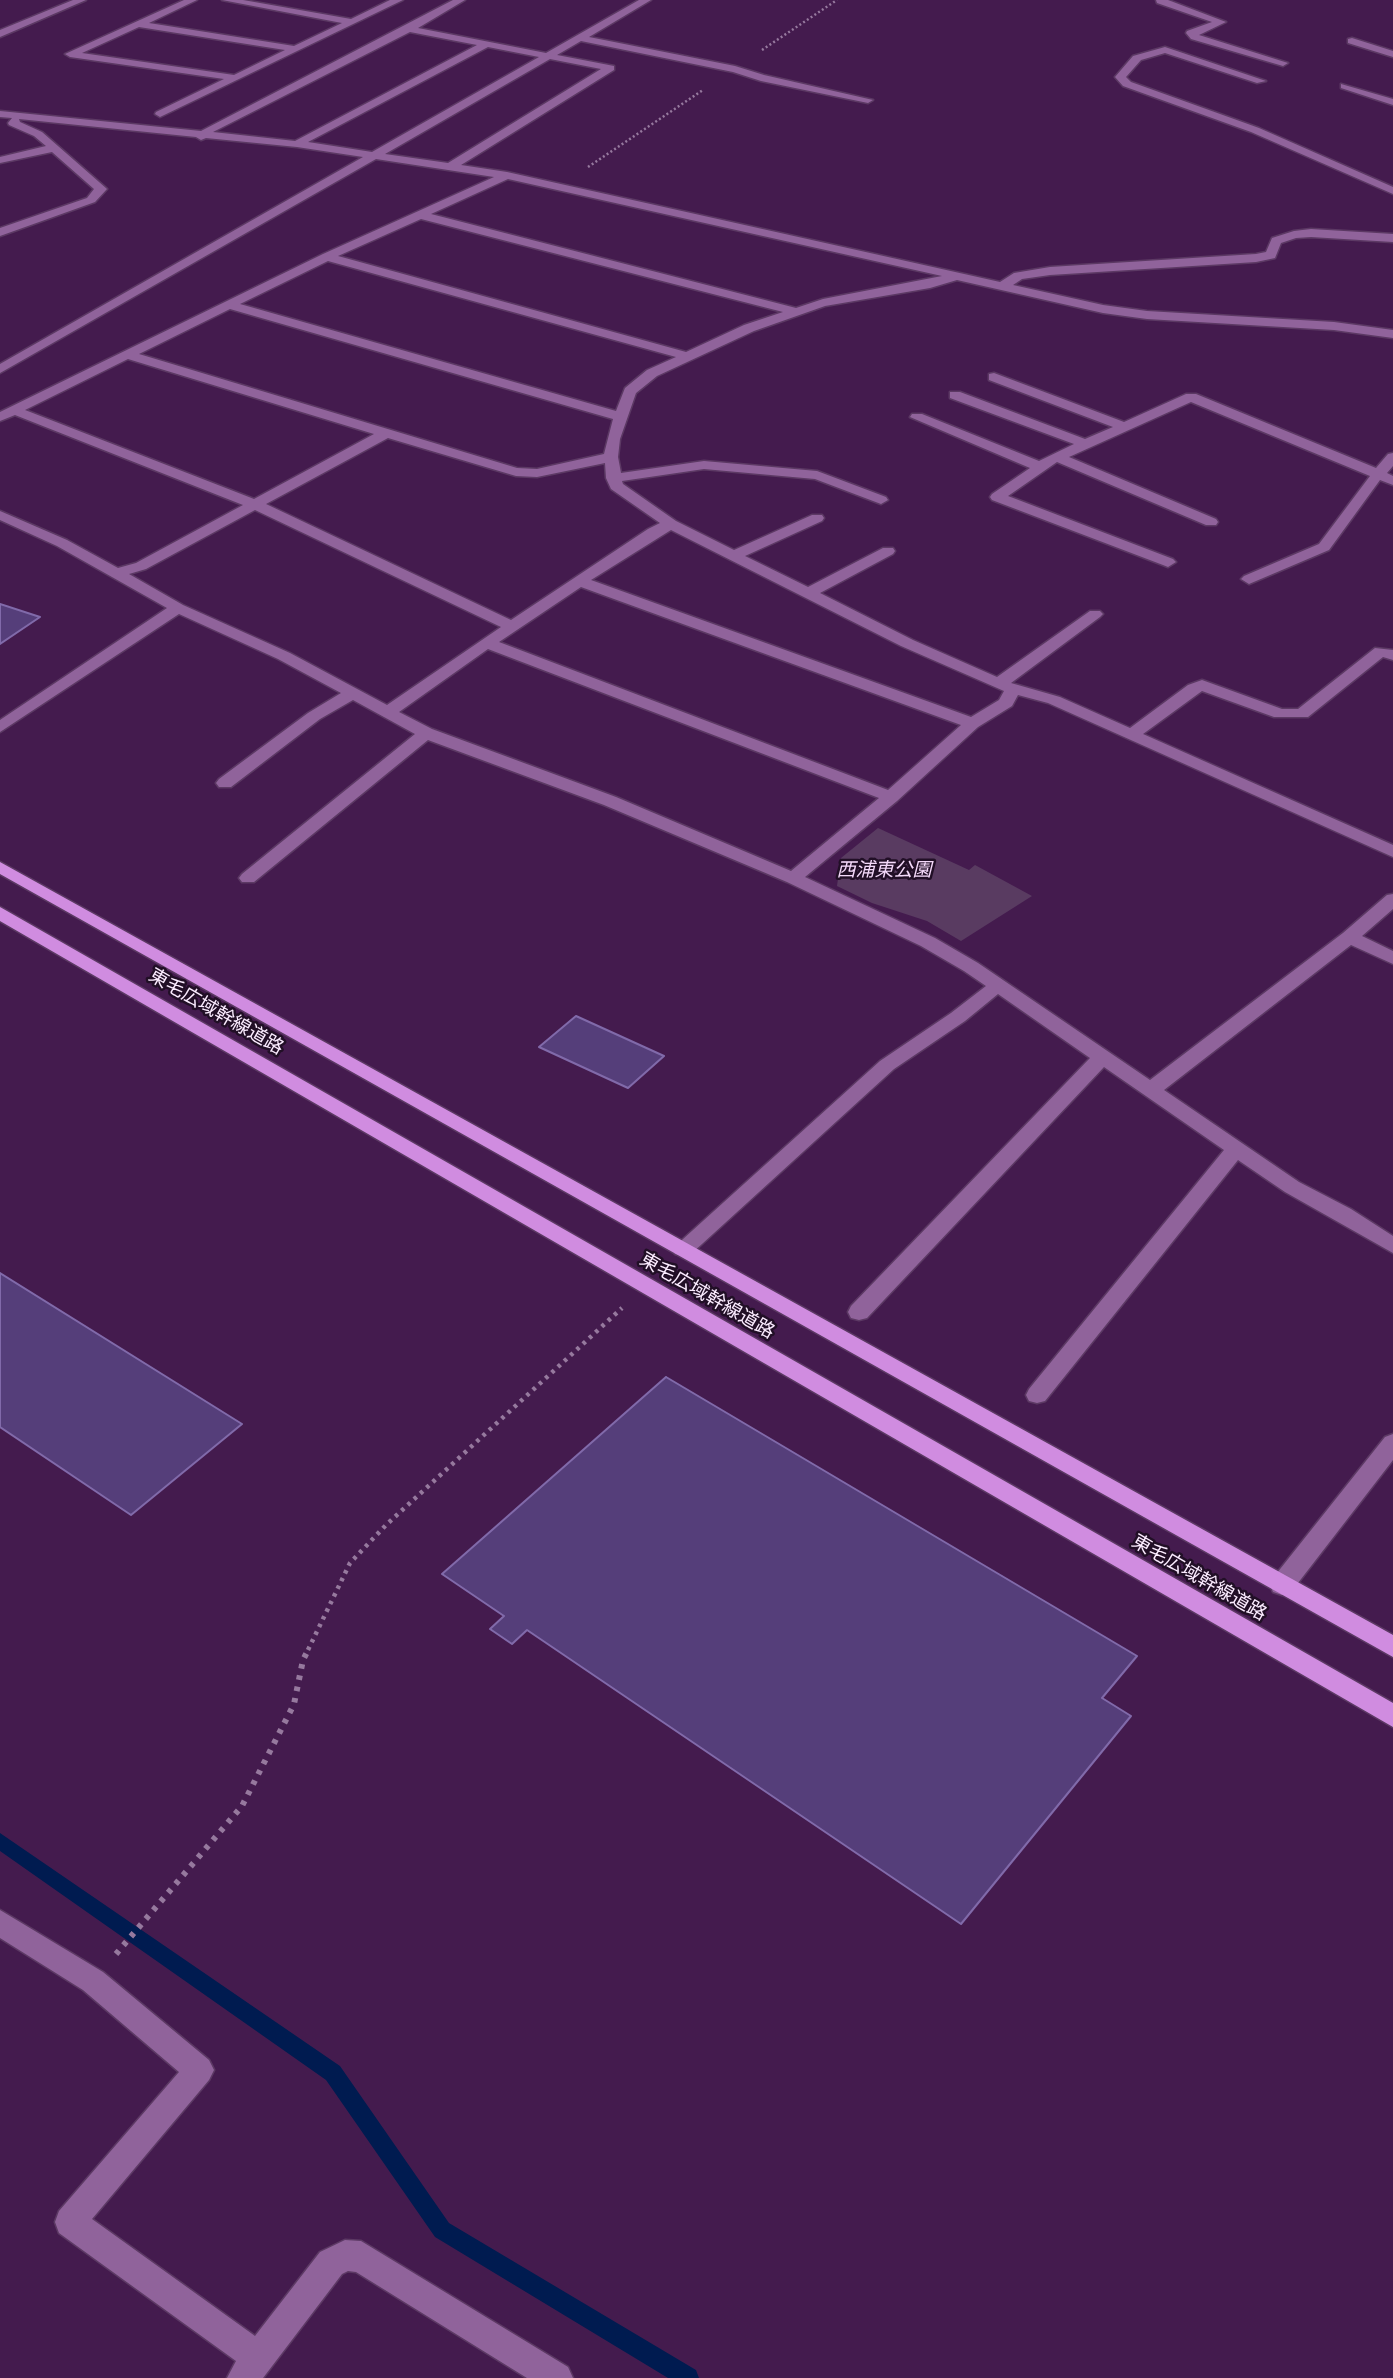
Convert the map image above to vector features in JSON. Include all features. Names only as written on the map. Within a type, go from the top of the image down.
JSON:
[{"type":"highway","name":"東毛広域幹線道路","points":[[0,867],[1393,1647]]},
{"type":"highway","name":"東毛広域幹線道路","points":[[0,913],[1393,1716]]},
{"type":"street","points":[[0,34],[81,0]]},
{"type":"street","points":[[192,0],[70,54],[235,78]]},
{"type":"street","points":[[227,0],[352,22]]},
{"type":"street","points":[[160,114],[398,0]]},
{"type":"street","points":[[201,136],[460,0]]},
{"type":"street","points":[[0,369],[646,0]]},
{"type":"street","points":[[1163,0],[1160,1],[1221,22],[1191,33],[1195,37],[1283,63]]},
{"type":"street","points":[[138,24],[296,49]]},
{"type":"street","points":[[409,29],[610,68],[451,166]]},
{"type":"street","points":[[581,38],[735,69],[761,78],[868,100]]},
{"type":"street","points":[[1352,41],[1393,54]]},
{"type":"street","points":[[297,144],[487,44]]},
{"type":"street","points":[[1261,81],[1165,50],[1137,58],[1120,77],[1126,84],[1255,130],[1393,191]]},
{"type":"street","points":[[1345,86],[1393,102]]},
{"type":"street","points":[[0,114],[297,144],[508,175],[1103,309],[1147,315],[1296,323],[1393,334]]},
{"type":"street","points":[[0,232],[91,200],[101,189],[38,134],[13,123],[24,116]]},
{"type":"street","points":[[0,160],[53,148]]},
{"type":"street","points":[[0,417],[327,257],[508,175]]},
{"type":"street","points":[[421,215],[796,312]]},
{"type":"street","points":[[1002,287],[1018,275],[1050,271],[1256,258],[1270,255],[1276,241],[1294,235],[1311,233],[1393,238]]},
{"type":"street","points":[[327,257],[686,356]]},
{"type":"street","points":[[957,276],[930,284],[824,303],[796,312],[749,328],[686,356],[638,382],[630,391],[613,439],[611,457],[616,486],[671,523],[806,594],[1005,686],[1054,700],[1393,852]]},
{"type":"street","points":[[229,304],[621,417]]},
{"type":"street","points":[[128,355],[526,474],[611,457]]},
{"type":"street","points":[[993,377],[1125,427]]},
{"type":"street","points":[[956,395],[1086,444]]},
{"type":"street","points":[[1168,562],[997,497],[1057,457],[1191,397],[1393,481]]},
{"type":"street","points":[[14,410],[254,504],[512,626]]},
{"type":"street","points":[[917,417],[1041,467]]},
{"type":"street","points":[[115,574],[141,566],[386,433]]},
{"type":"street","points":[[1057,457],[1211,522]]},
{"type":"street","points":[[1249,579],[1324,547],[1393,457]]},
{"type":"street","points":[[613,478],[717,466],[817,475],[881,500]]},
{"type":"street","points":[[0,515],[62,543],[178,608],[284,656],[426,733],[610,801],[793,878],[928,942],[1292,1187],[1343,1214],[1393,1246]]},
{"type":"street","points":[[732,556],[817,518]]},
{"type":"street","points":[[388,713],[404,699],[512,626],[653,532],[671,523]]},
{"type":"street","points":[[806,594],[888,551]]},
{"type":"street","points":[[580,581],[972,723]]},
{"type":"street","points":[[0,727],[178,608]]},
{"type":"street","points":[[1005,686],[1095,614]]},
{"type":"street","points":[[1132,734],[1194,688],[1202,685],[1280,714],[1302,714],[1387,653],[1393,638]]},
{"type":"street","points":[[487,643],[891,797]]},
{"type":"street","points":[[793,878],[891,797],[972,723],[1006,703],[1005,686]]},
{"type":"street","points":[[225,783],[314,716],[353,693]]},
{"type":"street","points":[[248,878],[426,733]]},
{"type":"street","points":[[1149,1091],[1350,937],[1393,899]]},
{"type":"street","points":[[1350,937],[1393,958]]},
{"type":"street","points":[[683,1249],[887,1065],[958,1017],[997,986]]},
{"type":"street","points":[[859,1312],[1101,1058]]},
{"type":"street","points":[[1037,1395],[1236,1149]]},
{"type":"street","points":[[1282,1585],[1393,1443]]},
{"type":"street","points":[[0,1923],[93,1981],[199,2070],[70,2222],[251,2368],[331,2263],[345,2255],[361,2257],[557,2378]]},
{"type":"path","points":[[561,186],[837,0]]},
{"type":"path","points":[[93,1981],[242,1806],[294,1704],[303,1660],[350,1563],[386,1525],[645,1287]]},
{"type":"green space","name":"西浦東公園","points":[[878,828],[969,870],[975,865],[1032,896],[961,941],[927,921],[872,903],[837,886],[841,858]]},
{"type":"building","points":[[0,604],[40,617],[0,644]]},
{"type":"building","points":[[576,1016],[664,1056],[628,1088],[539,1047]]},
{"type":"building","points":[[0,1273],[242,1424],[131,1515],[0,1427]]},
{"type":"building","points":[[666,1377],[1137,1656],[1102,1698],[1131,1716],[961,1924],[527,1630],[512,1644],[490,1629],[504,1616],[442,1574]]},
{"type":"waterway","points":[[0,1841],[333,2073],[442,2230],[688,2378]]}]
